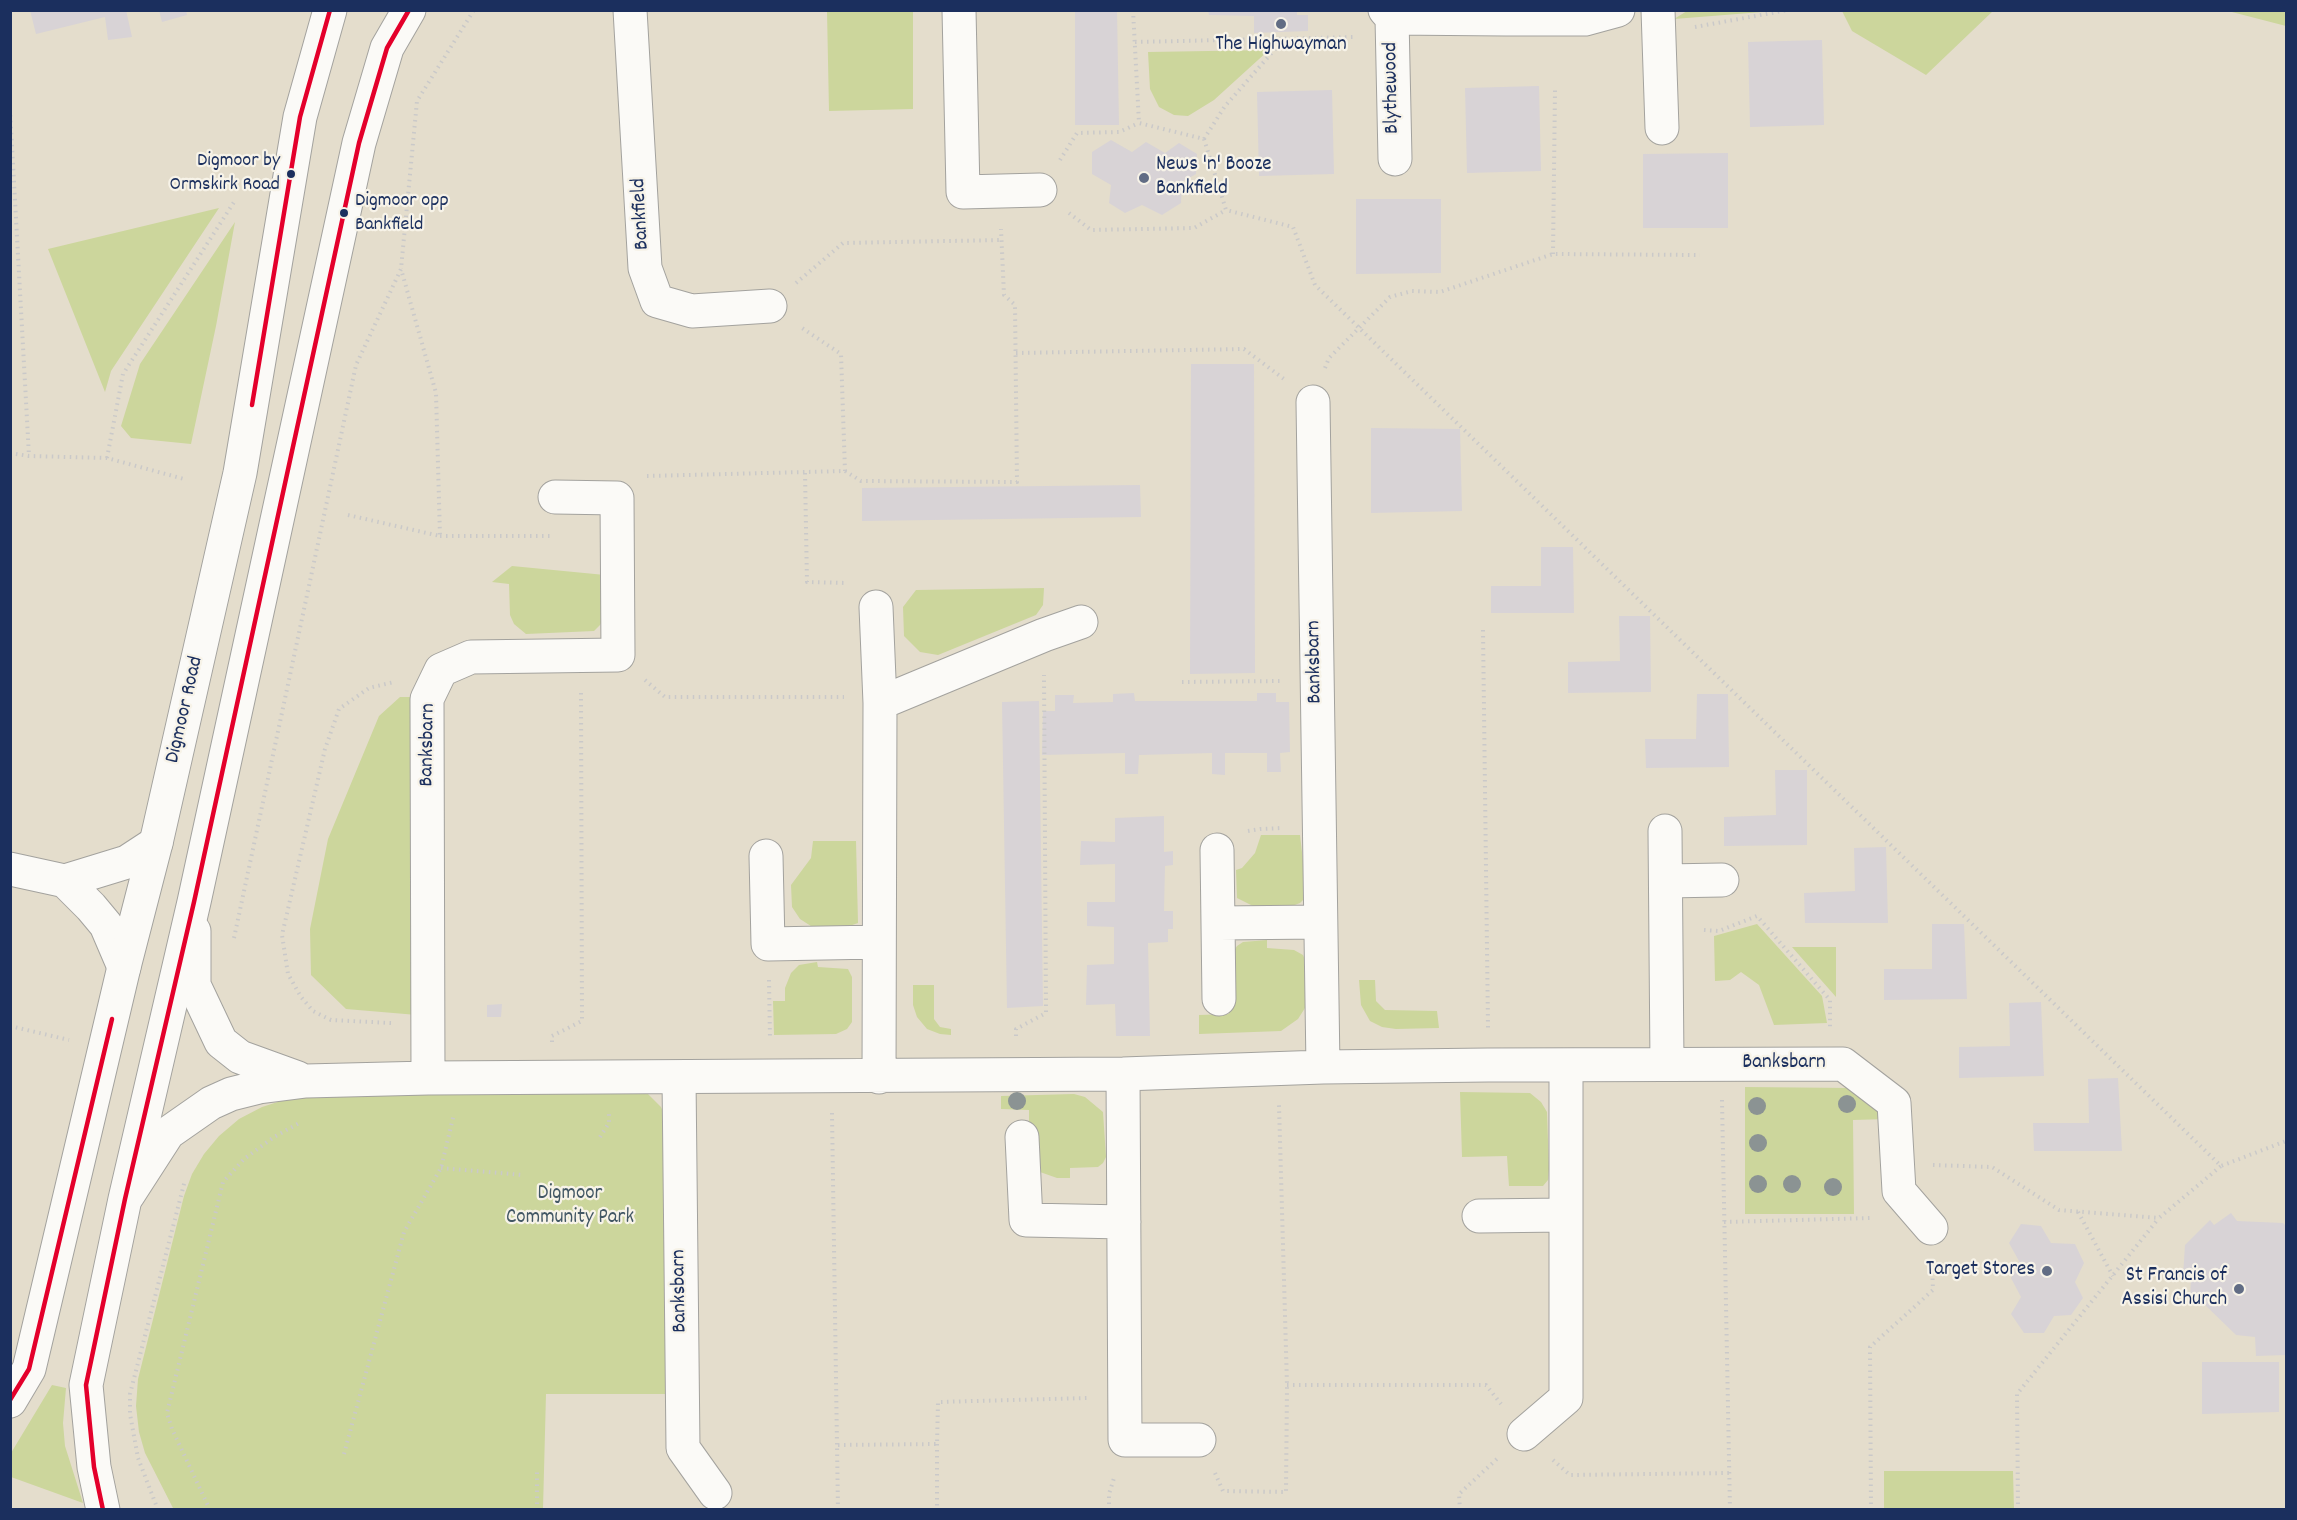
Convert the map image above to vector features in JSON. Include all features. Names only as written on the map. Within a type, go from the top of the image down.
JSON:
[{"type":"street","name":"Digmoor Road","points":[[10,1401],[29,1369],[124,967],[156,843],[240,473],[300,117],[330,10]]},
{"type":"street","points":[[102,1509],[94,1467],[86,1385],[125,1199],[194,902],[359,143],[387,48],[409,10]]},
{"type":"street","name":"Bankfield","points":[[630,10],[645,268],[657,301],[692,311],[770,306]]},
{"type":"street","points":[[959,10],[963,192],[1040,190]]},
{"type":"street","name":"Blythewood","points":[[1395,159],[1390,22],[1585,19],[1618,10]]},
{"type":"street","points":[[1659,22],[1662,128]]},
{"type":"street","name":"Banksbarn","points":[[1313,402],[1323,1067]]},
{"type":"street","points":[[441,669],[471,657],[618,655],[617,498],[555,497]]},
{"type":"street","points":[[876,607],[880,703],[879,1077]]},
{"type":"street","points":[[880,703],[1081,622]]},
{"type":"street","name":"Banksbarn","points":[[428,1078],[427,699],[441,669]]},
{"type":"street","points":[[1665,831],[1667,1064]]},
{"type":"street","points":[[10,868],[66,881],[127,862],[156,843]]},
{"type":"street","points":[[1217,850],[1219,999]]},
{"type":"street","points":[[766,856],[768,944],[879,942]]},
{"type":"street","points":[[1666,881],[1722,880]]},
{"type":"street","points":[[66,881],[106,925],[124,967]]},
{"type":"street","name":"Banksbarn","points":[[194,902],[194,985],[221,1042],[240,1057],[306,1081]]},
{"type":"street","points":[[1219,923],[1320,922]]},
{"type":"street","name":"Banksbarn","points":[[125,1199],[168,1133],[211,1103],[231,1094],[259,1087],[306,1081],[428,1078],[1017,1076],[1323,1067],[1488,1065],[1843,1064],[1894,1103],[1899,1191],[1926,1222]]},
{"type":"street","points":[[1524,1434],[1566,1398],[1566,1066]]},
{"type":"street","points":[[1124,1074],[1125,1440],[1199,1440]]},
{"type":"street","name":"Banksbarn","points":[[679,1078],[683,1448],[715,1493]]},
{"type":"street","points":[[1022,1137],[1026,1220],[1124,1222]]},
{"type":"street","points":[[1479,1216],[1565,1215]]},
{"type":"path","points":[[232,947],[356,365],[401,269],[417,101],[474,10]]},
{"type":"path","points":[[1134,10],[1139,123]]},
{"type":"path","points":[[1659,22],[1788,10]]},
{"type":"path","points":[[1135,42],[1284,39],[1390,22]]},
{"type":"path","points":[[1204,139],[1226,106],[1284,39]]},
{"type":"path","points":[[1553,254],[1555,90]]},
{"type":"path","points":[[10,109],[29,456]]},
{"type":"path","points":[[1204,139],[1139,123],[1119,132],[1077,133],[1040,190],[1091,230],[1194,228],[1226,210],[1293,227],[1314,285],[2221,1166]]},
{"type":"path","points":[[1204,139],[1226,210]]},
{"type":"path","points":[[617,498],[637,476],[844,471],[861,481],[1017,482],[1015,305],[1004,295],[1000,192]]},
{"type":"path","points":[[107,458],[123,374],[236,199]]},
{"type":"path","points":[[844,471],[841,354],[770,306],[843,243],[1002,240]]},
{"type":"path","points":[[1016,353],[1244,349],[1313,402],[1329,358],[1357,327],[1390,297],[1412,291],[1440,292],[1553,254],[1700,255]]},
{"type":"path","points":[[401,269],[436,393],[440,536]]},
{"type":"path","points":[[10,453],[29,456],[107,458],[184,479]]},
{"type":"path","points":[[805,473],[807,582],[858,584],[876,607]]},
{"type":"path","points":[[348,515],[440,536],[559,536]]},
{"type":"path","points":[[1483,630],[1488,1065]]},
{"type":"path","points":[[1017,1076],[1016,1029],[1047,1013],[1044,635]]},
{"type":"path","points":[[618,655],[665,697],[844,697],[880,703]]},
{"type":"path","points":[[550,1078],[552,1036],[582,1021],[581,656]]},
{"type":"path","points":[[428,1024],[332,1020],[313,1011],[301,997],[288,974],[282,935],[325,749],[339,709],[369,688],[441,669]]},
{"type":"path","points":[[1182,682],[1317,680]]},
{"type":"path","points":[[1217,850],[1237,834],[1260,828],[1318,828]]},
{"type":"path","points":[[1666,928],[1719,931],[1757,916],[1830,1000],[1830,1064]]},
{"type":"path","points":[[768,944],[770,1077]]},
{"type":"path","points":[[10,1026],[71,1041]]},
{"type":"path","points":[[1722,1063],[1730,1509]]},
{"type":"path","points":[[1199,1440],[1223,1491],[1286,1492],[1287,1385],[1278,1069]]},
{"type":"path","points":[[831,1077],[838,1509]]},
{"type":"path","points":[[600,1137],[609,1123],[610,1107]]},
{"type":"path","points":[[344,1454],[404,1232],[441,1168],[454,1113]]},
{"type":"path","points":[[2018,1509],[2017,1394],[2159,1218],[2221,1166],[2286,1141]]},
{"type":"path","points":[[210,1509],[172,1429],[167,1413],[223,1182],[244,1159]]},
{"type":"path","points":[[1896,1163],[1992,1167],[2059,1210],[2159,1218]]},
{"type":"path","points":[[441,1168],[523,1175]]},
{"type":"path","points":[[158,1509],[138,1458],[130,1414],[130,1394],[186,1174]]},
{"type":"path","points":[[2078,1212],[2113,1276]]},
{"type":"path","points":[[1724,1222],[1926,1222],[1933,1290],[1869,1347],[1871,1509]]},
{"type":"path","points":[[937,1509],[938,1402],[1098,1398],[1125,1385]]},
{"type":"path","points":[[1287,1385],[1486,1385],[1524,1434],[1570,1475],[1729,1473]]},
{"type":"path","points":[[1460,1509],[1459,1494],[1524,1434]]},
{"type":"path","points":[[837,1445],[937,1444]]},
{"type":"path","points":[[537,1472],[537,1509]]},
{"type":"green space","points":[[827,11],[913,11],[913,109],[829,111]]},
{"type":"green space","points":[[1687,11],[1775,11],[1674,19]]},
{"type":"green space","points":[[1842,11],[1993,11],[1926,75],[1852,31]]},
{"type":"green space","points":[[2228,11],[2286,11],[2286,26]]},
{"type":"green space","points":[[1269,50],[1214,100],[1188,116],[1174,115],[1159,107],[1150,89],[1148,52]]},
{"type":"green space","points":[[219,208],[111,371],[105,392],[48,249]]},
{"type":"green space","points":[[235,222],[191,444],[131,438],[121,426],[140,364]]},
{"type":"green space","points":[[512,566],[605,575],[606,613],[600,625],[594,631],[526,634],[514,624],[510,615],[509,584],[492,582]]},
{"type":"green space","points":[[1044,588],[1043,605],[1036,615],[938,655],[920,652],[904,636],[903,607],[916,590]]},
{"type":"green space","points":[[400,697],[421,697],[417,1015],[346,1009],[311,975],[310,929],[328,839],[379,716]]},
{"type":"green space","points":[[1261,835],[1300,835],[1304,870],[1303,900],[1300,903],[1292,906],[1255,907],[1237,898],[1236,870],[1242,868],[1255,853]]},
{"type":"green space","points":[[813,841],[856,841],[858,923],[841,929],[814,928],[800,919],[792,907],[791,885],[811,858]]},
{"type":"green space","points":[[1757,924],[1822,996],[1827,1023],[1774,1025],[1759,985],[1741,972],[1730,980],[1715,981],[1714,936]]},
{"type":"green space","points":[[1267,940],[1267,948],[1294,950],[1303,955],[1306,962],[1305,1008],[1298,1019],[1281,1031],[1199,1034],[1199,1015],[1229,1014],[1229,959],[1237,946],[1243,942]]},
{"type":"green space","points":[[1792,947],[1836,947],[1836,997]]},
{"type":"green space","points":[[817,962],[818,967],[848,969],[852,977],[852,1022],[847,1029],[836,1034],[774,1035],[773,1001],[785,1001],[785,988],[791,973],[799,965]]},
{"type":"green space","points":[[1359,980],[1375,980],[1376,1001],[1385,1010],[1437,1011],[1439,1028],[1396,1029],[1382,1027],[1370,1021],[1361,1005]]},
{"type":"green space","points":[[913,985],[934,985],[934,1019],[940,1027],[951,1029],[951,1035],[927,1029],[917,1017],[913,1005]]},
{"type":"green space","name":"Digmoor Community Park","points":[[632,1087],[648,1094],[661,1107],[668,1123],[670,1394],[546,1394],[543,1509],[174,1510],[145,1453],[139,1432],[136,1406],[138,1379],[184,1196],[192,1174],[204,1154],[219,1136],[239,1119],[262,1107],[287,1099],[313,1096]]},
{"type":"green space","points":[[1745,1087],[1852,1088],[1888,1119],[1853,1120],[1854,1214],[1745,1214]]},
{"type":"green space","points":[[1460,1092],[1530,1093],[1541,1102],[1547,1112],[1549,1169],[1548,1180],[1543,1186],[1509,1186],[1507,1156],[1462,1157]]},
{"type":"green space","points":[[1074,1094],[1085,1097],[1103,1112],[1106,1157],[1098,1167],[1070,1168],[1070,1178],[1057,1178],[1040,1172],[1029,1157],[1029,1110],[1001,1109],[1001,1096]]},
{"type":"green space","points":[[52,1385],[66,1388],[63,1423],[65,1446],[83,1503],[11,1477],[11,1453]]},
{"type":"green space","points":[[1884,1471],[2013,1471],[2014,1509],[1884,1509]]},
{"type":"building","points":[[30,10],[126,10],[132,37],[108,40],[105,17],[36,34]]},
{"type":"building","points":[[159,10],[186,10],[187,15],[162,22]]},
{"type":"building","points":[[1075,10],[1117,10],[1119,125],[1075,125]]},
{"type":"building","name":"The Highwayman","points":[[1208,10],[1297,10],[1297,15],[1308,15],[1308,31],[1254,33],[1254,16],[1209,15]]},
{"type":"building","points":[[1822,40],[1824,125],[1750,127],[1748,42]]},
{"type":"building","points":[[1539,86],[1541,171],[1467,173],[1465,88]]},
{"type":"building","points":[[1332,90],[1334,174],[1259,176],[1257,92]]},
{"type":"building","name":"News 'n' Booze Bankfield","points":[[1111,140],[1132,152],[1146,142],[1165,153],[1179,143],[1197,154],[1196,174],[1182,182],[1181,203],[1162,215],[1142,205],[1125,213],[1109,203],[1111,185],[1092,174],[1092,152]]},
{"type":"building","points":[[1728,153],[1728,228],[1643,228],[1643,154]]},
{"type":"building","points":[[1356,199],[1441,199],[1441,273],[1356,274]]},
{"type":"building","points":[[1191,364],[1254,364],[1255,673],[1190,674]]},
{"type":"building","points":[[1371,428],[1460,429],[1462,511],[1371,513]]},
{"type":"building","points":[[1140,485],[1141,517],[862,521],[862,488]]},
{"type":"building","points":[[1541,547],[1573,547],[1574,613],[1491,613],[1491,586],[1541,586]]},
{"type":"building","points":[[1619,616],[1650,616],[1651,692],[1568,693],[1568,662],[1620,661]]},
{"type":"building","points":[[1134,693],[1135,701],[1257,701],[1257,693],[1276,693],[1276,702],[1289,702],[1290,752],[1280,753],[1281,772],[1267,772],[1267,753],[1225,753],[1225,775],[1212,774],[1212,753],[1139,755],[1138,774],[1125,774],[1125,753],[1042,755],[1043,711],[1055,711],[1055,695],[1074,695],[1073,703],[1113,702],[1113,694]]},
{"type":"building","points":[[1697,694],[1728,694],[1729,767],[1646,768],[1645,739],[1696,739]]},
{"type":"building","points":[[1039,701],[1043,1006],[1007,1008],[1002,702]]},
{"type":"building","points":[[1775,770],[1807,770],[1807,845],[1724,846],[1724,817],[1776,815]]},
{"type":"building","points":[[1164,816],[1164,852],[1173,851],[1173,865],[1165,866],[1164,911],[1173,911],[1173,929],[1168,929],[1168,942],[1148,943],[1150,1036],[1116,1036],[1115,1004],[1086,1005],[1087,965],[1114,964],[1114,927],[1087,926],[1087,902],[1115,902],[1115,864],[1080,865],[1081,841],[1115,842],[1115,818]]},
{"type":"building","points":[[1886,847],[1888,923],[1805,923],[1804,893],[1855,891],[1854,848]]},
{"type":"building","points":[[1932,924],[1964,924],[1967,999],[1884,1000],[1884,969],[1932,969]]},
{"type":"building","points":[[2041,1002],[2044,1076],[1959,1078],[1959,1047],[2010,1046],[2009,1003]]},
{"type":"building","points":[[502,1004],[501,1017],[487,1017],[487,1005]]},
{"type":"building","points":[[2118,1078],[2122,1151],[2034,1151],[2033,1123],[2089,1123],[2088,1079]]},
{"type":"building","name":"St Francis of Assisi Church","points":[[2231,1213],[2237,1221],[2283,1223],[2286,1226],[2286,1355],[2256,1356],[2255,1337],[2236,1335],[2202,1302],[2190,1301],[2191,1276],[2183,1276],[2185,1245],[2210,1220],[2214,1225]]},
{"type":"building","name":"Target Stores","points":[[2021,1224],[2041,1226],[2051,1243],[2075,1244],[2084,1263],[2075,1282],[2083,1298],[2071,1315],[2054,1316],[2044,1333],[2024,1333],[2011,1314],[2021,1297],[2011,1278],[2019,1261],[2009,1243]]},
{"type":"building","name":"St Francis of Assisi Church","points":[[2202,1362],[2279,1362],[2279,1412],[2202,1414]]},
{"type":"transit line","points":[[252,405],[300,117],[330,10]]},
{"type":"transit line","points":[[103,1510],[94,1467],[86,1385],[125,1199],[194,902],[359,143],[387,48],[409,10]]},
{"type":"transit line","points":[[10,1400],[29,1369],[112,1019]]},
{"type":"place","name":"The Highwayman","points":[[1281,24]]},
{"type":"place","name":"Digmoor by Ormskirk Road","points":[[291,174]]},
{"type":"place","name":"News 'n' Booze Bankfield","points":[[1144,178]]},
{"type":"place","name":"Digmoor opp Bankfield","points":[[344,213]]},
{"type":"place","name":"Target Stores","points":[[2047,1271]]},
{"type":"place","name":"St Francis of Assisi Church","points":[[2239,1289]]}]
